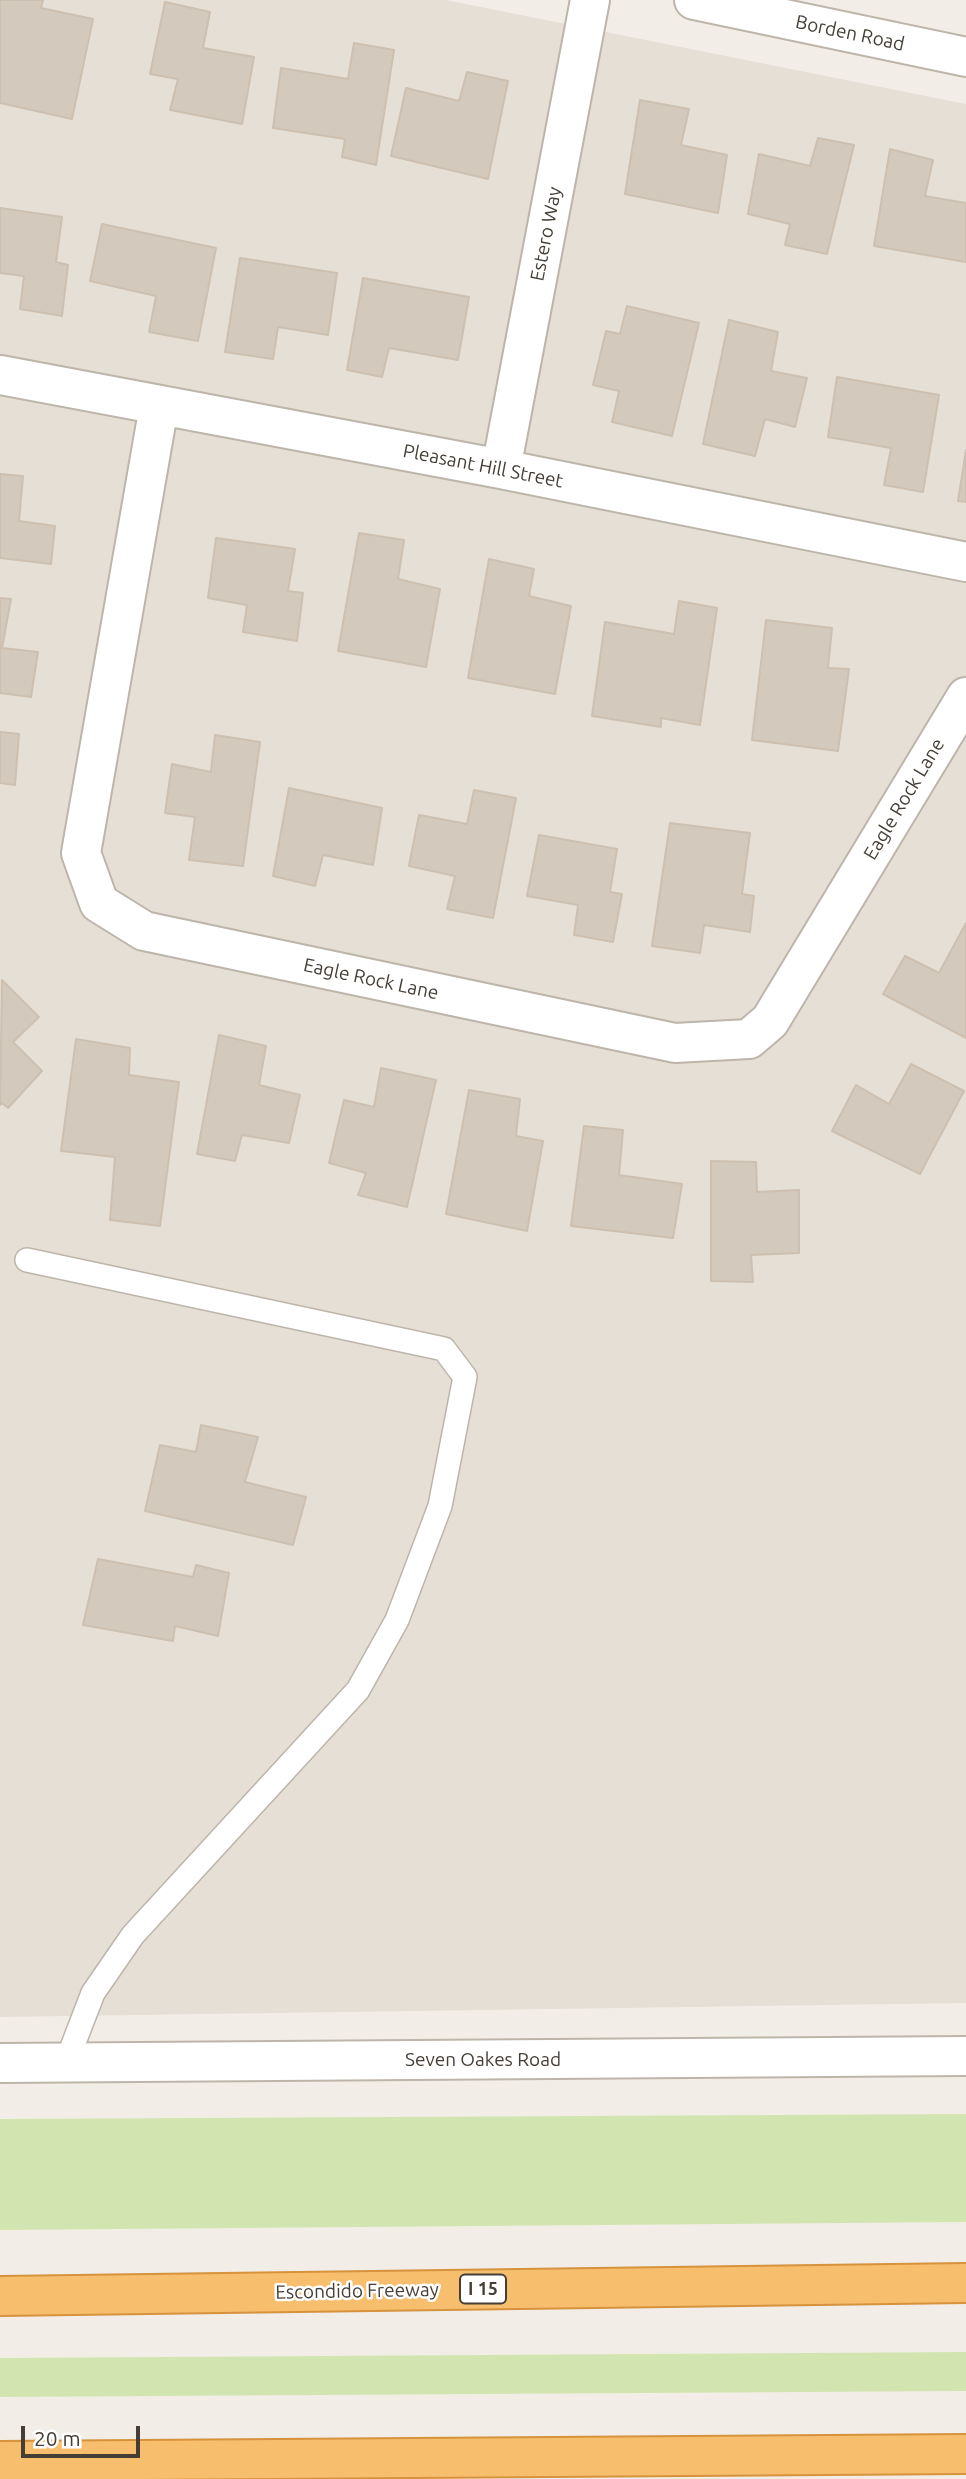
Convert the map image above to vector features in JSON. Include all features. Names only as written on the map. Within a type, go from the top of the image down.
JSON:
[{"type":"highway","name":"Escondido Freeway","points":[[0,2296],[966,2283]]},
{"type":"highway","points":[[0,2461],[966,2454]]},
{"type":"street","name":"Estero Way","points":[[501,469],[590,0]]},
{"type":"street","name":"Borden Road","points":[[694,0],[966,57]]},
{"type":"street","name":"Pleasant Hill Street","points":[[0,375],[501,469],[966,562]]},
{"type":"street","name":"Eagle Rock Lane","points":[[159,406],[81,853],[99,903],[144,930],[675,1043],[749,1039],[770,1021],[966,697]]},
{"type":"street","name":"Seven Oakes Road","points":[[0,2063],[966,2056]]},
{"type":"lane","points":[[27,1260],[444,1349],[465,1377],[440,1506],[397,1620],[358,1690],[133,1935],[93,1993],[66,2063]]},
{"type":"shaded area","points":[[0,0],[446,0],[966,104],[966,2003],[0,2017]]},
{"type":"green space","points":[[966,2114],[966,2222],[0,2230],[0,2119]]},
{"type":"green space","points":[[966,2352],[966,2391],[0,2397],[0,2358]]},
{"type":"building","points":[[0,0],[43,0],[41,8],[93,19],[72,119],[0,103]]},
{"type":"building","points":[[165,2],[210,12],[203,48],[254,57],[242,124],[170,110],[178,79],[150,74]]},
{"type":"building","points":[[354,43],[394,50],[376,165],[342,157],[345,139],[273,128],[281,68],[348,79]]},
{"type":"building","points":[[467,72],[508,81],[488,179],[391,156],[406,88],[459,101]]},
{"type":"building","points":[[640,100],[689,109],[681,145],[727,155],[718,213],[625,194]]},
{"type":"building","points":[[818,138],[854,145],[827,254],[785,245],[790,224],[748,214],[759,154],[810,166]]},
{"type":"building","points":[[890,149],[933,160],[925,196],[966,203],[966,262],[874,246]]},
{"type":"building","points":[[0,208],[62,217],[56,262],[68,265],[62,316],[20,309],[24,276],[0,273]]},
{"type":"building","points":[[102,224],[216,248],[198,341],[149,332],[156,296],[90,281]]},
{"type":"building","points":[[240,258],[337,273],[328,335],[278,327],[273,359],[225,352]]},
{"type":"building","points":[[363,278],[469,297],[458,360],[389,348],[382,377],[347,370]]},
{"type":"building","points":[[627,306],[699,323],[672,436],[612,422],[619,391],[593,385],[606,331],[620,334]]},
{"type":"building","points":[[729,320],[778,332],[771,371],[807,378],[795,427],[765,419],[755,456],[703,444]]},
{"type":"building","points":[[837,377],[939,395],[923,492],[884,485],[891,448],[828,437]]},
{"type":"building","points":[[966,450],[966,502],[958,501]]},
{"type":"building","points":[[0,474],[23,476],[19,521],[55,526],[51,564],[0,558]]},
{"type":"building","points":[[359,533],[404,540],[398,579],[440,589],[426,667],[338,651]]},
{"type":"building","points":[[216,538],[295,549],[288,591],[303,593],[297,641],[243,632],[247,605],[208,598]]},
{"type":"building","points":[[489,559],[534,569],[529,596],[571,606],[555,694],[468,678]]},
{"type":"building","points":[[0,598],[11,599],[2,648],[38,652],[31,697],[0,693]]},
{"type":"building","points":[[679,601],[717,608],[700,725],[661,718],[661,727],[592,716],[605,622],[674,634]]},
{"type":"building","points":[[766,620],[832,628],[828,668],[849,669],[838,751],[752,740]]},
{"type":"building","points":[[0,732],[19,734],[15,785],[0,783]]},
{"type":"building","points":[[215,735],[260,742],[243,866],[189,860],[195,817],[165,813],[172,764],[211,772]]},
{"type":"building","points":[[289,788],[382,808],[373,865],[323,855],[315,886],[273,876]]},
{"type":"building","points":[[474,790],[516,798],[493,918],[447,909],[455,876],[409,866],[419,815],[467,824]]},
{"type":"building","points":[[670,823],[750,833],[742,894],[754,896],[750,932],[704,925],[700,953],[652,946]]},
{"type":"building","points":[[539,835],[617,849],[610,892],[622,894],[613,942],[574,935],[578,905],[527,896]]},
{"type":"building","points":[[966,923],[966,1038],[883,994],[905,956],[939,973]]},
{"type":"building","points":[[2,980],[39,1017],[13,1042],[42,1071],[8,1108],[2,1103],[0,1105]]},
{"type":"building","points":[[219,1035],[266,1046],[259,1085],[300,1095],[289,1143],[242,1135],[235,1161],[197,1154]]},
{"type":"building","points":[[76,1039],[130,1048],[129,1075],[179,1082],[160,1226],[110,1220],[115,1157],[61,1151]]},
{"type":"building","points":[[911,1064],[964,1091],[920,1174],[832,1131],[856,1085],[889,1104]]},
{"type":"building","points":[[381,1068],[436,1080],[407,1207],[358,1195],[366,1173],[329,1163],[344,1100],[374,1107]]},
{"type":"building","points":[[469,1090],[520,1099],[516,1136],[543,1141],[527,1231],[446,1214]]},
{"type":"building","points":[[584,1126],[623,1130],[619,1175],[682,1184],[673,1238],[571,1226]]},
{"type":"building","points":[[711,1161],[756,1162],[757,1192],[799,1190],[799,1253],[751,1255],[753,1282],[711,1281]]},
{"type":"building","points":[[201,1425],[258,1437],[245,1482],[306,1497],[293,1545],[145,1511],[160,1445],[196,1452]]},
{"type":"building","points":[[98,1559],[193,1577],[196,1565],[229,1573],[218,1636],[175,1626],[173,1641],[83,1625]]}]
